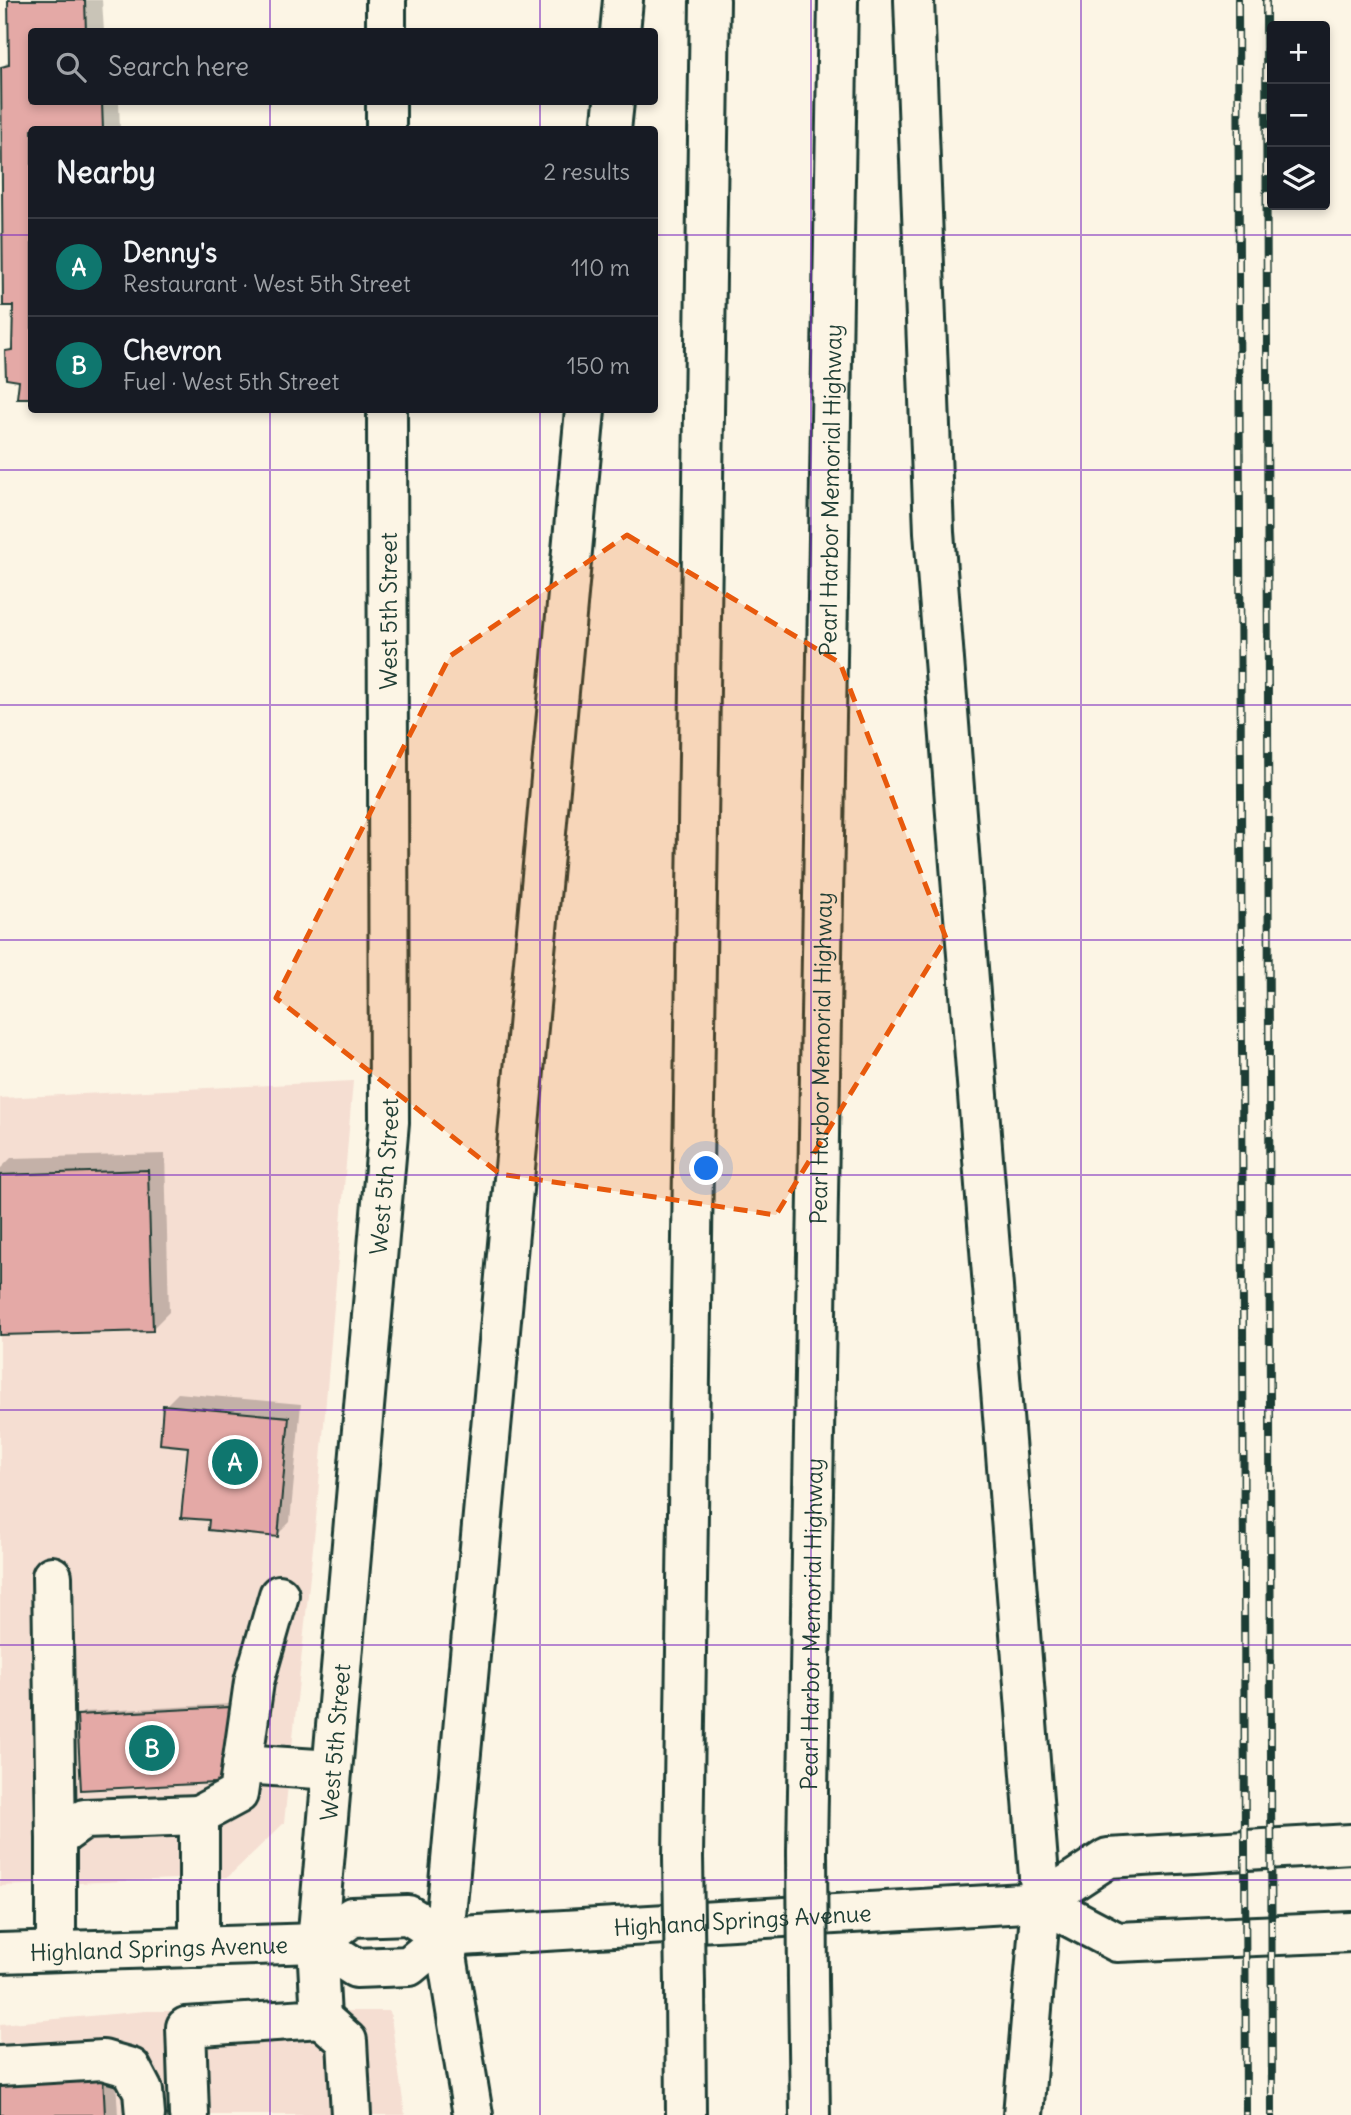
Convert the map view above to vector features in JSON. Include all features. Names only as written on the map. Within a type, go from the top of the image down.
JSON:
[{"type":"main road","points":[[386,0],[386,28]]},
{"type":"main road","points":[[620,28],[623,0]]},
{"type":"main road","points":[[685,2115],[683,1857],[710,0]]},
{"type":"main road","name":"Pearl Harbor Memorial Highway","points":[[810,2115],[807,1852],[838,0]]},
{"type":"main road","points":[[914,0],[934,531],[1041,1902],[1023,2115]]},
{"type":"main road","points":[[386,105],[386,126]]},
{"type":"main road","points":[[611,126],[614,105]]},
{"type":"main road","name":"West 5th Street","points":[[321,2018],[317,1943],[389,1122],[387,413]]},
{"type":"main road","points":[[473,2115],[444,1937],[585,413]]},
{"type":"main road","points":[[52,1576],[56,1951]]},
{"type":"main road","points":[[56,1839],[84,1819],[199,1815],[238,1794],[254,1682],[279,1595]]},
{"type":"main road","points":[[242,1764],[332,1770]]},
{"type":"main road","points":[[199,1815],[199,1947]]},
{"type":"main road","name":"Highland Springs Avenue","points":[[317,1943],[352,1917],[408,1915],[444,1937],[1041,1902],[1108,1858],[1351,1843]]},
{"type":"main road","points":[[1041,1902],[1117,1942],[1351,1932]]},
{"type":"main road","name":"Highland Springs Avenue","points":[[0,1953],[317,1943],[356,1968],[409,1966],[444,1937]]},
{"type":"main road","points":[[189,2115],[186,2027],[321,2018],[347,2041],[351,2115]]},
{"type":"main road","points":[[0,2066],[103,2060],[131,2068],[143,2091],[145,2115]]},
{"type":"highlighted area","points":[[627,535],[840,663],[946,938],[776,1215],[500,1174],[276,998],[450,656]]},
{"type":"shaded area","points":[[353,1081],[316,1519],[284,1823],[228,1877],[0,1886],[0,1098]]},
{"type":"shaded area","points":[[146,2011],[390,2011],[405,2115],[0,2115],[0,2024]]},
{"type":"building","points":[[8,0],[85,0],[86,28],[28,28],[28,105],[102,105],[103,126],[28,126],[28,398],[17,398],[19,381],[6,379],[5,351],[12,350],[13,306],[3,306],[1,67],[9,65]]},
{"type":"building","points":[[148,1170],[153,1331],[0,1335],[0,1175]]},
{"type":"building","points":[[163,1405],[289,1417],[278,1537],[208,1530],[209,1520],[181,1518],[188,1447],[160,1444]]},
{"type":"building","points":[[229,1707],[233,1782],[81,1790],[77,1715]]},
{"type":"building","points":[[103,2075],[105,2115],[0,2115],[0,2079]]},
{"type":"railway","points":[[1238,0],[1246,2115]]},
{"type":"railway","points":[[1266,0],[1272,2115]]},
{"type":"place","name":"Denny's","points":[[235,1462]]},
{"type":"place","name":"Chevron","points":[[152,1748]]}]
